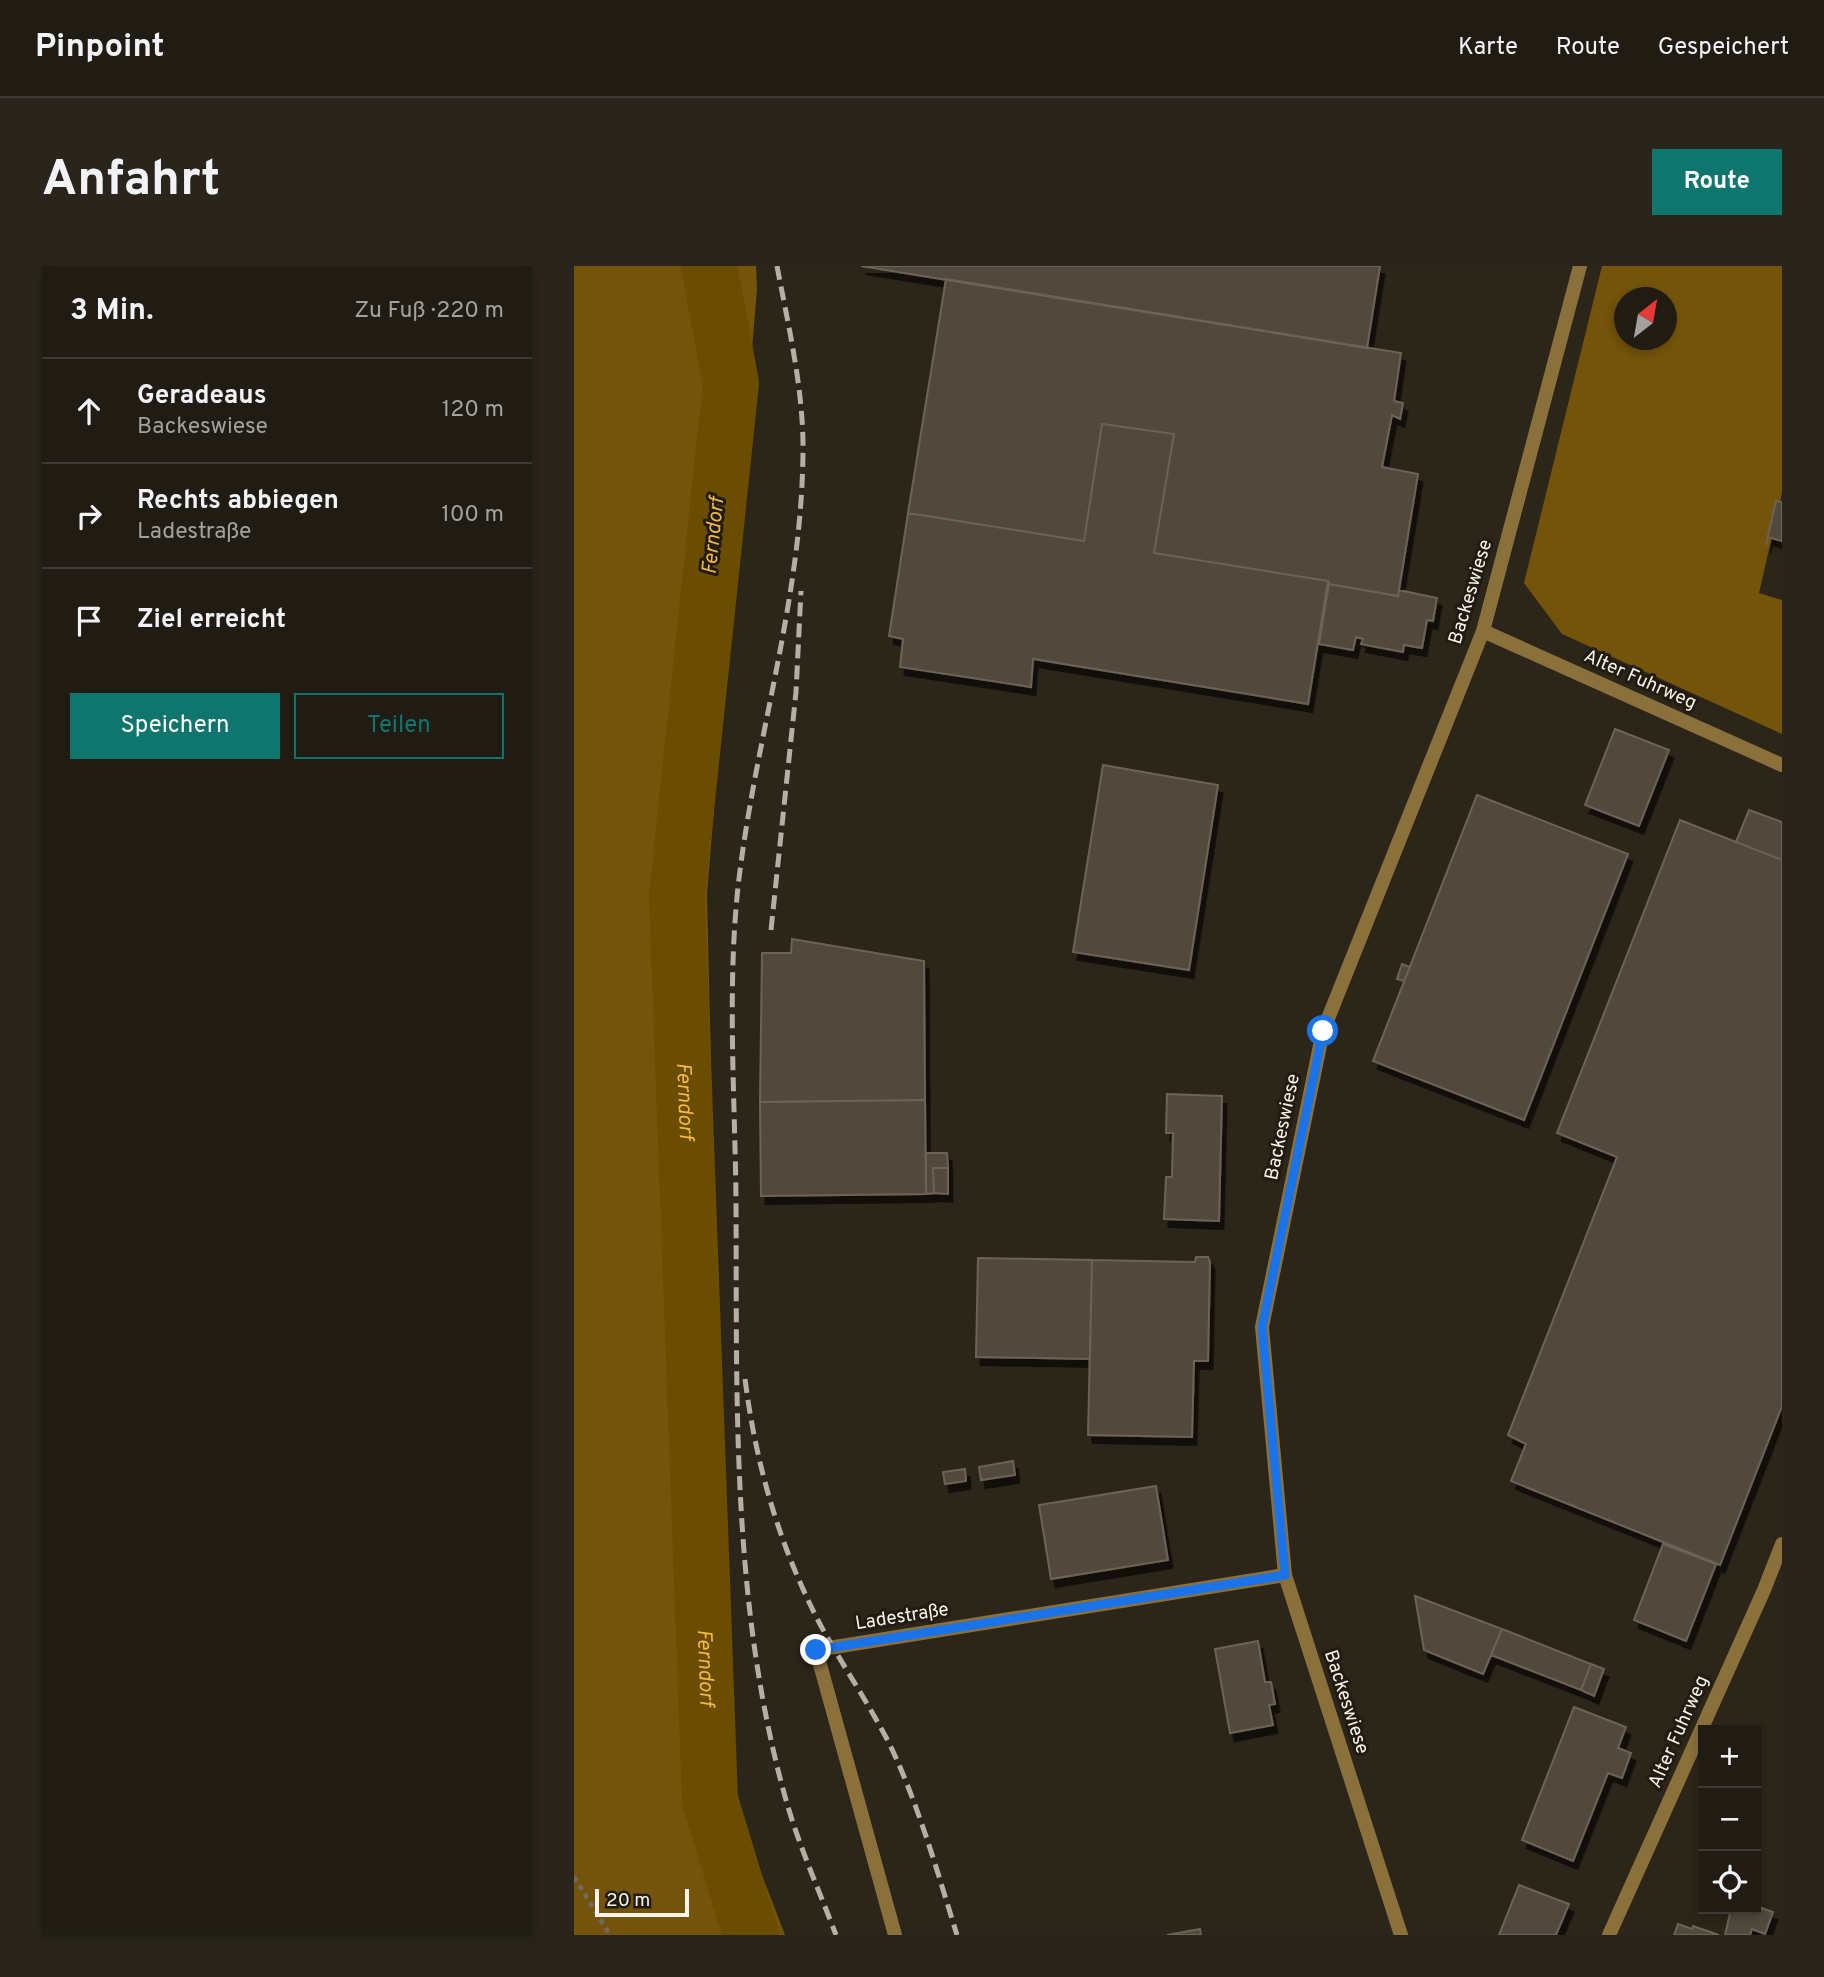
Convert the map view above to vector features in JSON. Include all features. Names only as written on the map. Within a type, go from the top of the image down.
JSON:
[{"type":"street","name":"Backeswiese","points":[[1401,1935],[1285,1575],[1262,1327],[1323,1031],[1483,631],[1580,266]]},
{"type":"street","name":"Alter Fuhrweg","points":[[1483,631],[1782,765]]},
{"type":"street","name":"Alter Fuhrweg","points":[[1609,1935],[1765,1590],[1782,1544]]},
{"type":"street","name":"Ladestraße","points":[[895,1935],[816,1650],[1285,1575]]},
{"type":"path","points":[[574,1877],[610,1935]]},
{"type":"shaded area","points":[[574,266],[756,266],[757,289],[707,894],[728,1786],[785,1935],[574,1935]]},
{"type":"shaded area","points":[[1602,266],[1782,266],[1782,493],[1759,593],[1782,600],[1782,734],[1562,634],[1524,583]]},
{"type":"building","points":[[861,266],[1380,266],[1367,348]]},
{"type":"building","points":[[946,279],[1401,353],[1394,401],[1403,403],[1400,419],[1392,415],[1382,467],[1418,474],[1398,596],[1329,584],[1328,581],[1154,553],[1174,434],[1102,424],[1084,541],[908,513]]},
{"type":"building","points":[[1102,424],[1174,434],[1154,553],[1328,581],[1308,704],[1033,659],[1031,687],[900,667],[903,639],[889,636],[908,513],[1084,541]]},
{"type":"building","points":[[1776,501],[1782,502],[1782,541],[1768,537],[1766,545]]},
{"type":"building","points":[[1329,584],[1398,596],[1399,590],[1437,598],[1433,621],[1427,620],[1422,648],[1404,645],[1403,652],[1361,644],[1363,639],[1356,637],[1353,650],[1319,644]]},
{"type":"building","points":[[1615,729],[1669,750],[1639,826],[1585,805]]},
{"type":"building","points":[[1103,765],[1218,785],[1189,970],[1073,952]]},
{"type":"building","points":[[1477,795],[1628,854],[1524,1120],[1373,1061]]},
{"type":"building","points":[[1749,810],[1782,822],[1782,860],[1736,842]]},
{"type":"building","points":[[1680,820],[1782,860],[1782,1406],[1720,1565],[1511,1481],[1526,1444],[1508,1435],[1617,1157],[1557,1133]]},
{"type":"building","points":[[792,939],[924,961],[925,1100],[760,1102],[762,953],[791,953]]},
{"type":"building","points":[[1402,964],[1410,967],[1404,981],[1397,979]]},
{"type":"building","points":[[1167,1094],[1222,1096],[1219,1221],[1164,1219],[1166,1177],[1172,1177],[1173,1133],[1166,1133]]},
{"type":"building","points":[[925,1100],[926,1194],[761,1196],[760,1102]]},
{"type":"building","points":[[926,1153],[947,1153],[948,1168],[933,1168],[934,1193],[926,1194]]},
{"type":"building","points":[[933,1168],[948,1168],[948,1194],[934,1193]]},
{"type":"building","points":[[1196,1257],[1208,1257],[1210,1262],[1208,1361],[1194,1361],[1192,1437],[1088,1435],[1092,1260],[1195,1262]]},
{"type":"building","points":[[978,1258],[1092,1260],[1090,1359],[976,1357]]},
{"type":"building","points":[[1013,1461],[1015,1475],[981,1480],[979,1467]]},
{"type":"building","points":[[965,1469],[966,1481],[945,1484],[943,1472]]},
{"type":"building","points":[[1156,1486],[1168,1560],[1051,1579],[1039,1505]]},
{"type":"building","points":[[1663,1544],[1716,1564],[1686,1641],[1634,1620]]},
{"type":"building","points":[[1415,1596],[1502,1629],[1483,1674],[1424,1650]]},
{"type":"building","points":[[1502,1629],[1591,1664],[1581,1690],[1491,1655]]},
{"type":"building","points":[[1258,1641],[1265,1682],[1271,1682],[1275,1704],[1269,1705],[1273,1725],[1230,1733],[1215,1649]]},
{"type":"building","points":[[1591,1664],[1604,1669],[1594,1696],[1581,1690]]},
{"type":"building","points":[[1574,1707],[1626,1727],[1618,1748],[1631,1753],[1622,1778],[1608,1773],[1573,1861],[1522,1840]]},
{"type":"building","points":[[1519,1885],[1569,1904],[1556,1935],[1499,1935]]},
{"type":"building","points":[[1761,1908],[1773,1912],[1765,1934],[1752,1929],[1750,1935],[1725,1935],[1730,1914],[1761,1914]]},
{"type":"building","points":[[1678,1924],[1692,1929],[1693,1926],[1719,1935],[1674,1935]]},
{"type":"building","points":[[1200,1929],[1201,1935],[1167,1935]]},
{"type":"waterway","name":"Ferndorf","points":[[709,266],[731,383],[677,895],[710,1800],[751,1935]]},
{"type":"railway","points":[[777,266],[794,354],[803,442],[796,555],[755,776],[738,887],[735,926],[732,1044],[738,1427],[746,1578],[768,1726],[791,1817],[836,1935]]},
{"type":"railway","points":[[771,930],[796,692],[801,591]]},
{"type":"railway","points":[[745,1379],[763,1475],[793,1567],[821,1626],[890,1745],[927,1839],[957,1935]]},
{"type":"route","points":[[816,1650],[1285,1575],[1262,1327],[1323,1031]]}]
